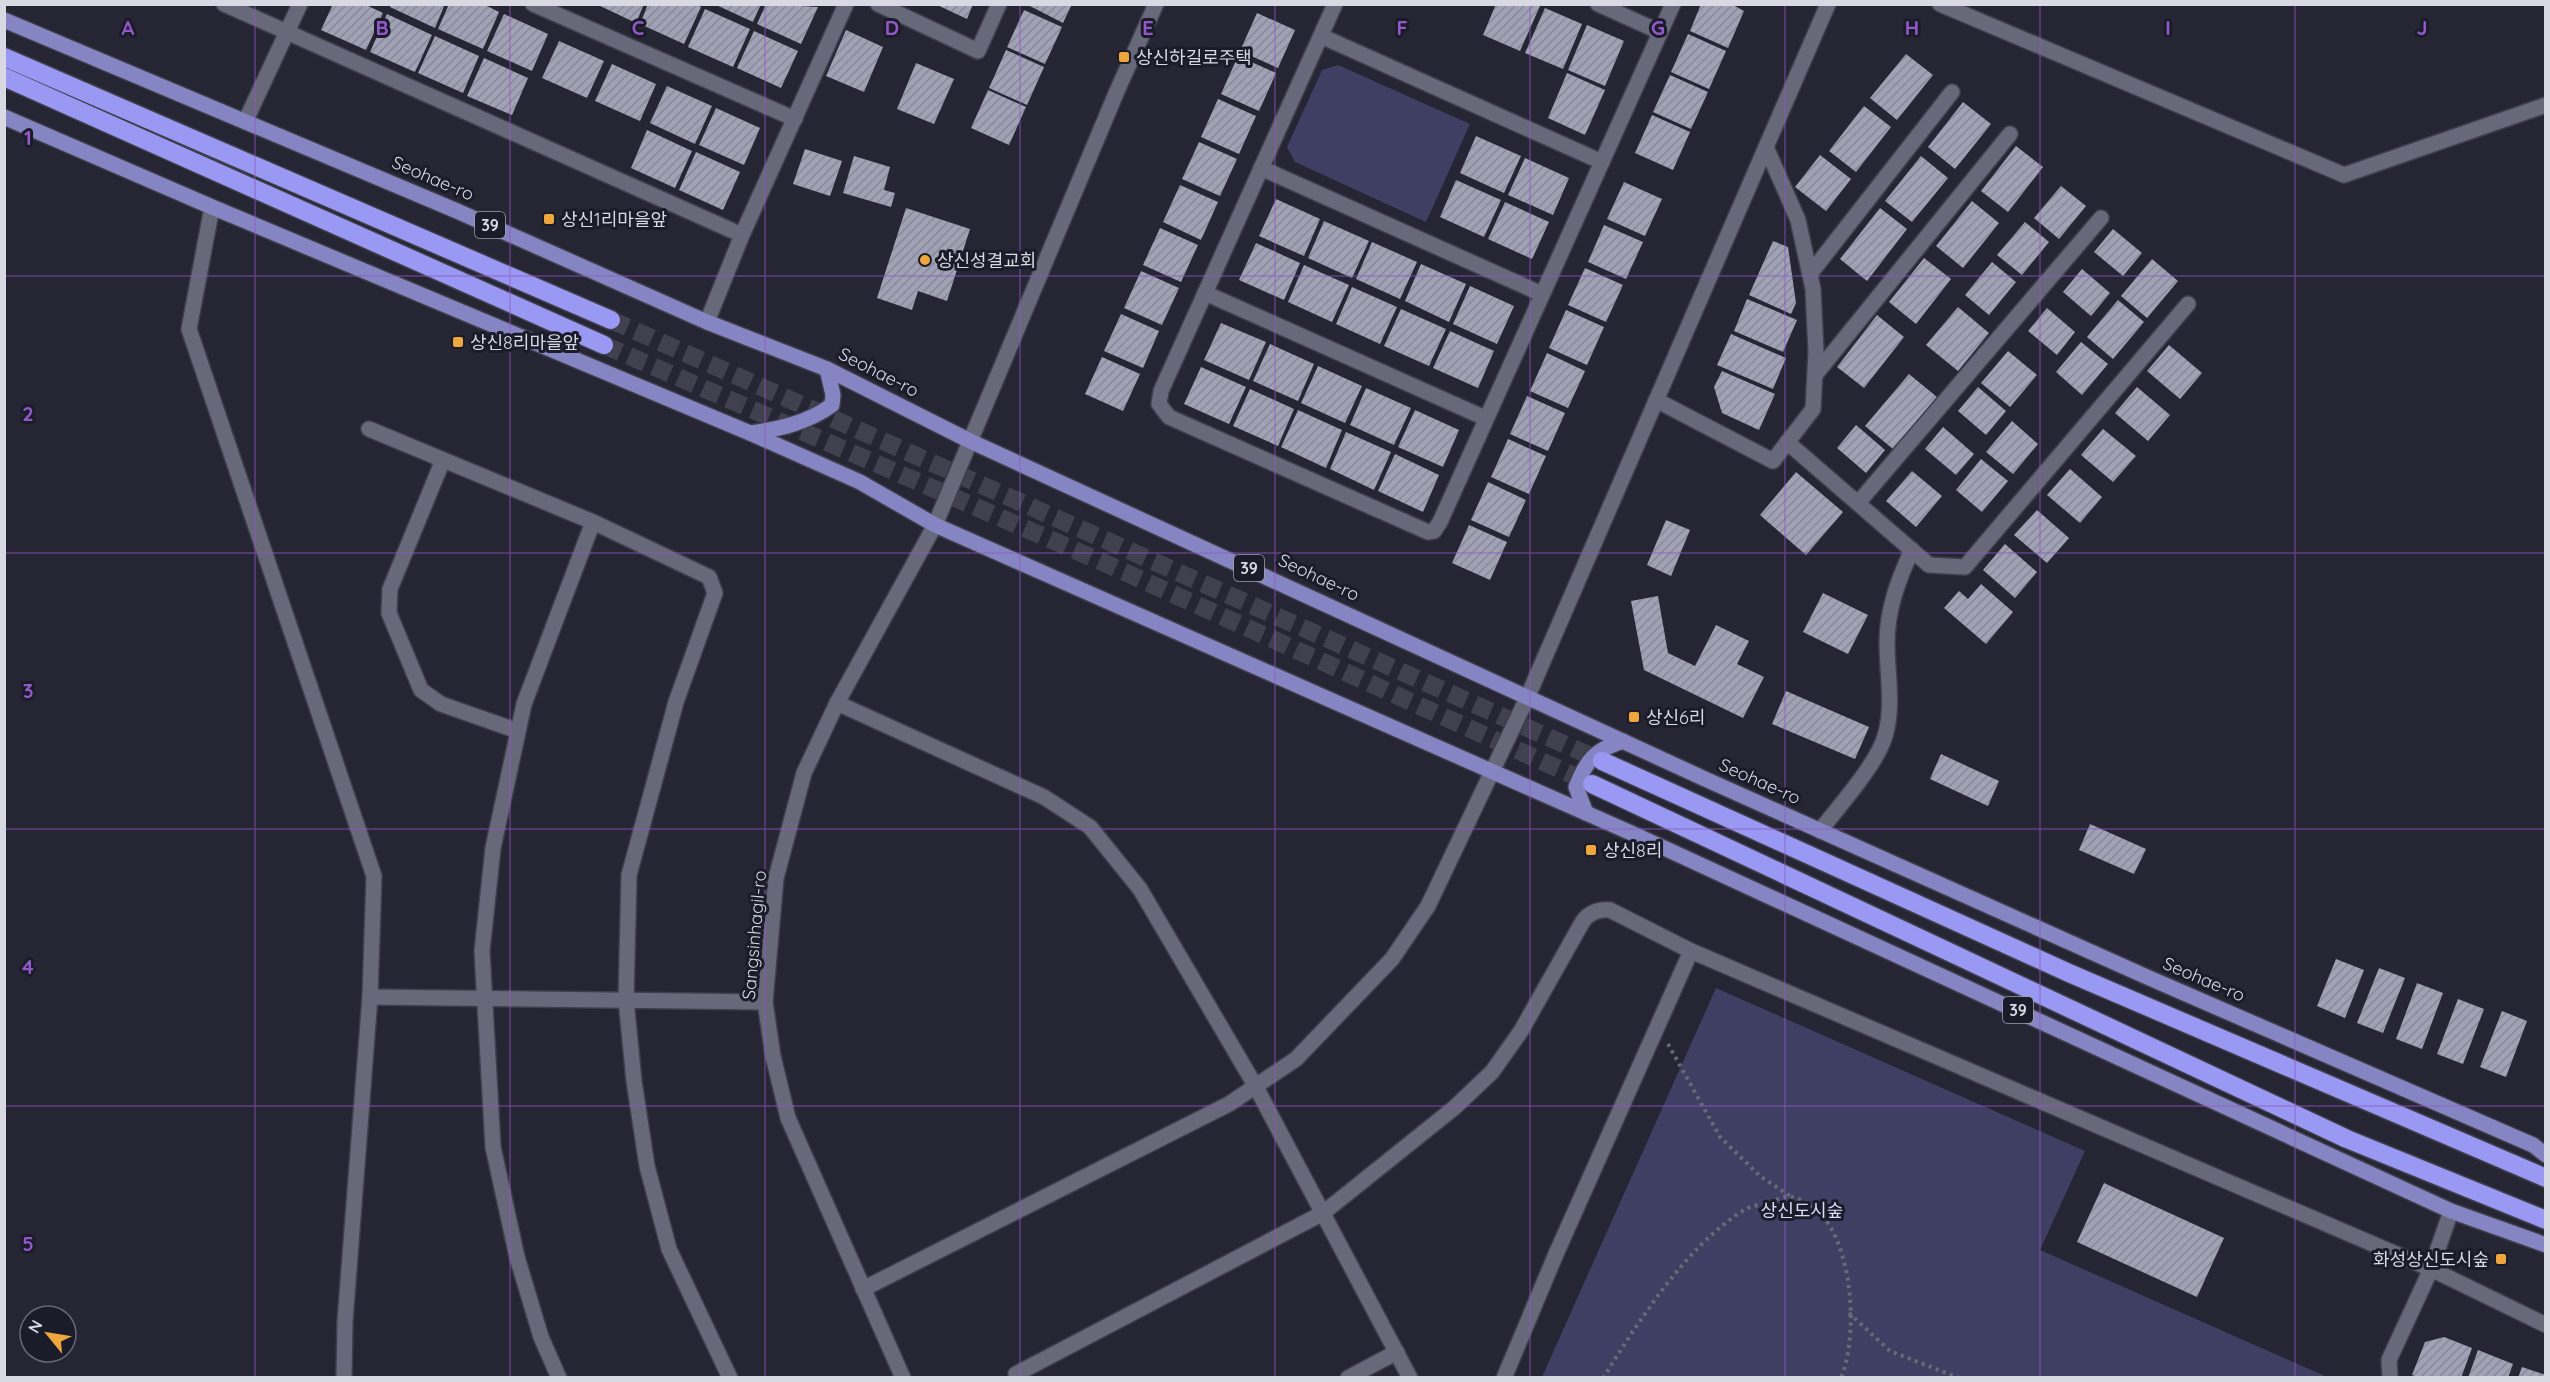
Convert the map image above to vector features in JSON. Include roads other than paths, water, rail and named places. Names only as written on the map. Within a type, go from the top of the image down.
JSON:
[{"type":"highway","name":"39","points":[[4,57],[611,320]]},
{"type":"highway","points":[[4,77],[604,345]]},
{"type":"highway","points":[[1602,761],[2069,973],[2546,1178]]},
{"type":"highway","name":"39","points":[[1592,784],[2347,1139],[2546,1220]]},
{"type":"main road","name":"Seohae-ro","points":[[4,20],[457,211],[707,322],[827,369],[970,441],[1623,741],[2136,972],[2533,1145],[2546,1155]]},
{"type":"main road","name":"39","points":[[4,117],[750,433],[860,482],[935,525],[1586,813],[2451,1210],[2546,1245]]},
{"type":"main road","points":[[750,433],[772,430],[813,418],[832,405],[833,394],[827,369]]},
{"type":"main road","points":[[1586,813],[1576,787],[1583,768],[1600,748],[1623,741]]},
{"type":"street","points":[[224,4],[742,235]]},
{"type":"street","points":[[245,122],[300,4]]},
{"type":"street","points":[[533,4],[795,119]]},
{"type":"street","points":[[707,322],[742,235],[846,4]]},
{"type":"street","points":[[878,4],[978,51],[999,4]]},
{"type":"street","name":"Sangsinhagil-ro","points":[[903,1377],[788,1118],[773,1056],[765,1002],[776,878],[804,773],[837,704],[935,525],[1112,101],[1156,4]]},
{"type":"street","points":[[1335,4],[1161,391],[1160,409],[1175,420],[1421,530],[1434,531],[1673,4]]},
{"type":"street","points":[[1598,4],[1660,32]]},
{"type":"street","points":[[863,1290],[1229,1104],[1296,1059],[1392,958],[1428,906],[1528,696],[1828,4]]},
{"type":"street","points":[[1940,4],[2344,175],[2546,105]]},
{"type":"street","points":[[1321,36],[1602,162]]},
{"type":"street","points":[[1810,274],[1952,92]]},
{"type":"street","points":[[1815,375],[2010,134]]},
{"type":"street","points":[[1656,400],[1773,461],[1813,410],[1816,352],[1810,274],[1798,220],[1766,147]]},
{"type":"street","points":[[1261,168],[1542,294]]},
{"type":"street","points":[[212,207],[189,329],[374,876],[370,997],[345,1321],[344,1377]]},
{"type":"street","points":[[1858,503],[2101,218]]},
{"type":"street","points":[[1205,294],[1485,418]]},
{"type":"street","points":[[1788,442],[1929,565],[1965,567],[2188,304]]},
{"type":"street","points":[[369,429],[592,522],[708,576],[715,593],[676,702],[629,875],[626,999],[634,1082],[647,1166],[667,1238],[730,1377]]},
{"type":"street","points":[[443,460],[390,589],[389,613],[421,690],[441,704],[518,731]]},
{"type":"street","points":[[559,1377],[541,1337],[517,1257],[494,1147],[482,951],[493,848],[524,704],[592,522]]},
{"type":"street","points":[[1820,831],[1879,752],[1886,735],[1889,706],[1887,641],[1890,608],[1900,574],[1911,550]]},
{"type":"street","points":[[837,704],[1044,796],[1090,827],[1140,889],[1256,1087],[1410,1377]]},
{"type":"street","points":[[1017,1377],[1016,1374],[1323,1213],[1454,1108],[1492,1071],[1521,1030],[1588,915],[1603,910],[1610,910],[1691,951],[2431,1269],[2546,1325]]},
{"type":"street","points":[[1504,1377],[1691,951]]},
{"type":"street","points":[[370,997],[765,1002]]},
{"type":"street","points":[[2390,1377],[2389,1360],[2431,1269],[2451,1210]]},
{"type":"street","points":[[1348,1377],[1397,1352]]},
{"type":"tunnel","points":[[611,320],[1602,761]]},
{"type":"tunnel","points":[[604,345],[1109,565],[1592,784]]},
{"type":"place","name":"상신하길로주택","points":[[1124,57]]},
{"type":"place","name":"상신1리마을앞","points":[[549,219]]},
{"type":"place","name":"상신성결교회","points":[[925,260]]},
{"type":"place","name":"상신8리마을앞","points":[[458,342]]},
{"type":"place","name":"상신6리","points":[[1634,717]]},
{"type":"place","name":"상신8리","points":[[1591,850]]},
{"type":"place","name":"화성상신도시숲","points":[[2501,1259]]},
{"type":"park label","name":"상신도시숲","points":[[1802,1210]]}]
